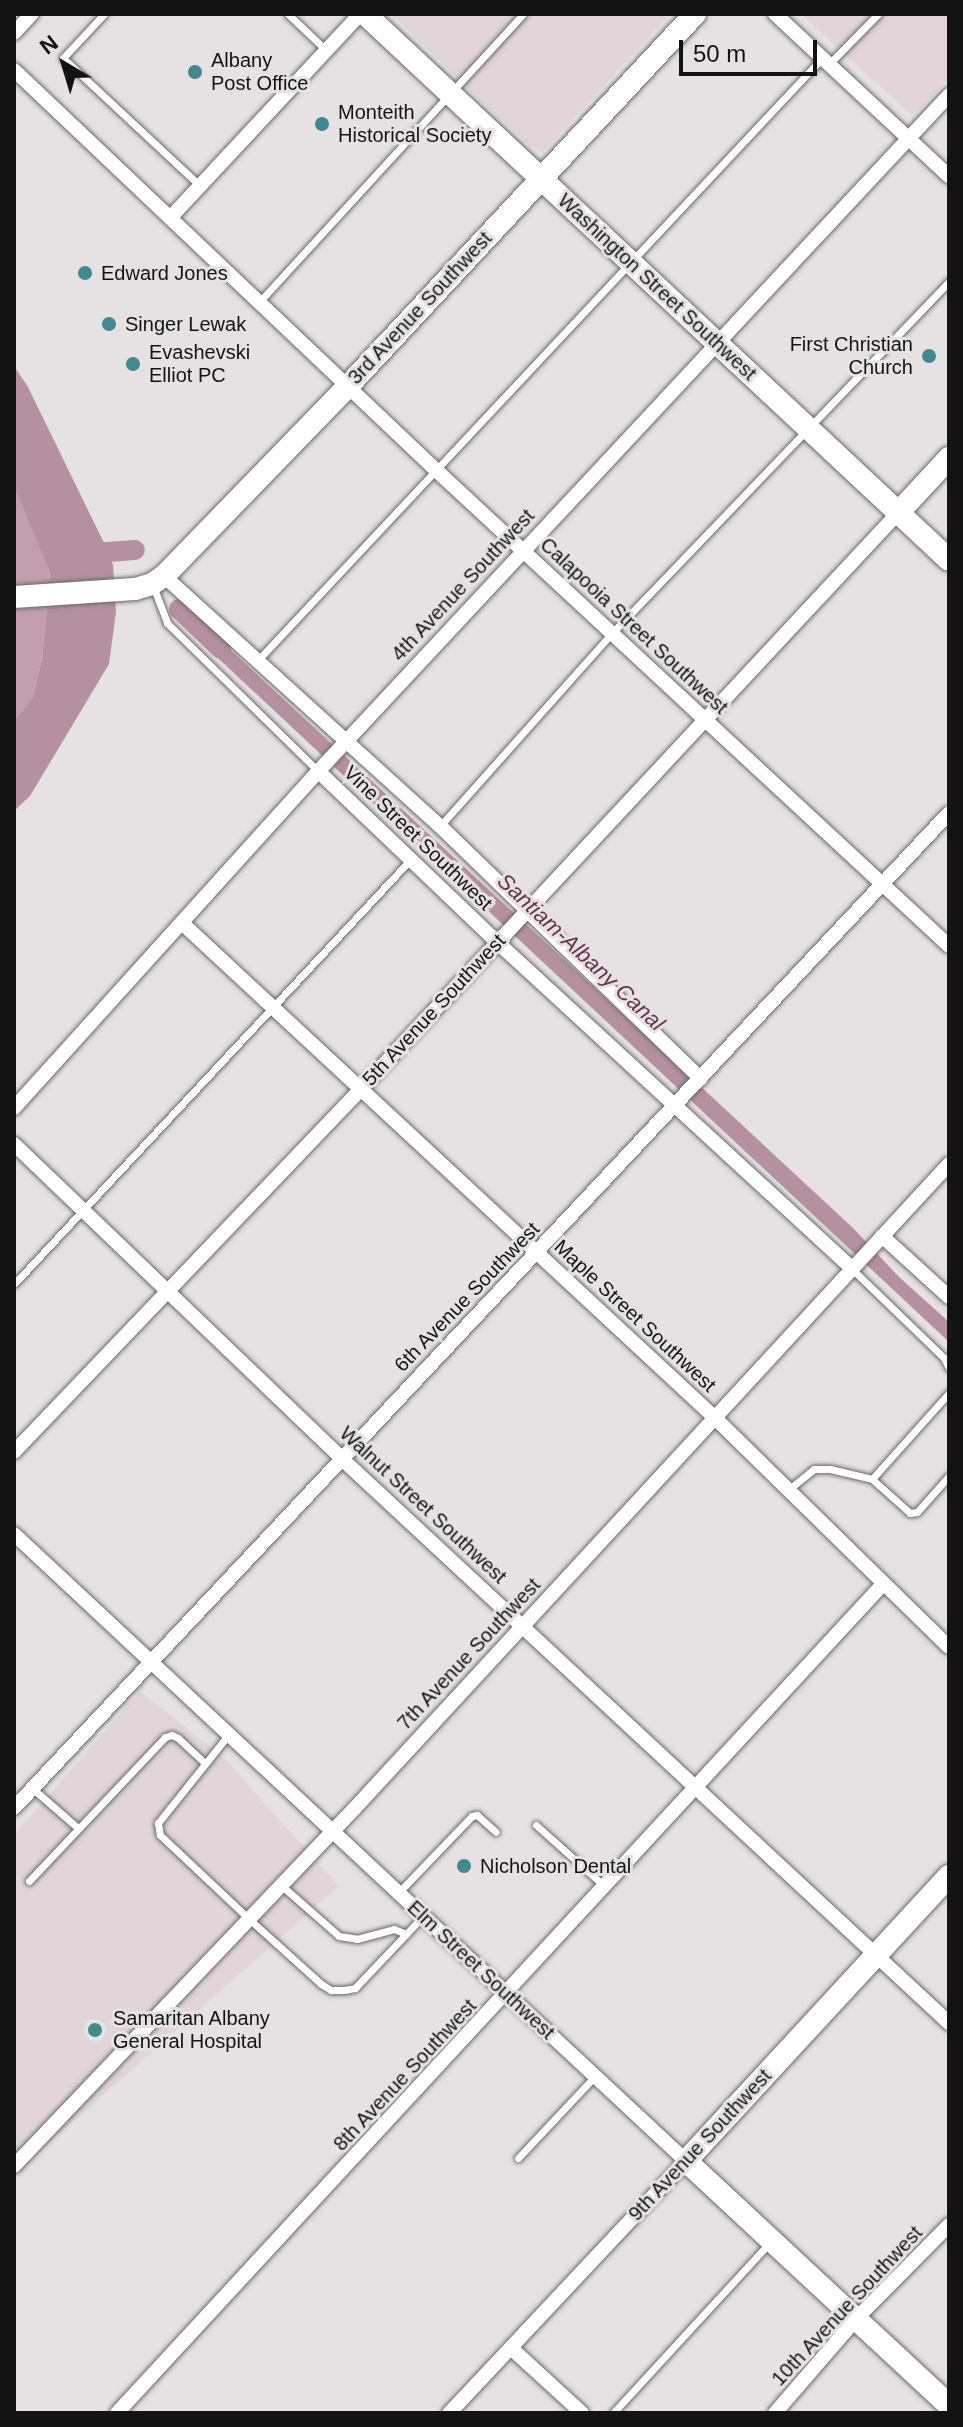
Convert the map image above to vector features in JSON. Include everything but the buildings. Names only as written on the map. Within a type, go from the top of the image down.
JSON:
[{"type":"street","points":[[14,33],[32,14]]},
{"type":"street","points":[[170,218],[362,14]]},
{"type":"street","name":"Washington Street Southwest","points":[[362,14],[949,560]]},
{"type":"street","name":"3rd Avenue Southwest","points":[[150,583],[349,385],[695,14]]},
{"type":"street","points":[[775,14],[949,176]]},
{"type":"street","name":"Calapooia Street Southwest","points":[[14,70],[261,300],[437,471],[949,946]]},
{"type":"street","name":"4th Avenue Southwest","points":[[14,1108],[523,548],[949,95]]},
{"type":"street","name":"5th Avenue Southwest","points":[[14,1452],[360,1090],[949,458]]},
{"type":"street","points":[[14,597],[150,583]]},
{"type":"street","name":"Vine Street Southwest","points":[[150,583],[257,661],[343,744],[440,826],[523,914],[700,1080]]},
{"type":"street","name":"Vine Street Southwest","points":[[321,767],[412,858],[857,1265]]},
{"type":"street","name":"6th Avenue Southwest","points":[[14,1808],[949,813]]},
{"type":"street","name":"Maple Street Southwest","points":[[182,923],[715,1418],[882,1585],[949,1647]]},
{"type":"street","name":"Walnut Street Southwest","points":[[14,1144],[341,1458],[949,2023]]},
{"type":"street","name":"7th Avenue Southwest","points":[[15,2163],[333,1829],[949,1164]]},
{"type":"street","points":[[878,1241],[949,1297]]},
{"type":"street","name":"Elm Street Southwest","points":[[14,1534],[949,2407]]},
{"type":"street","name":"8th Avenue Southwest","points":[[117,2413],[507,1995],[882,1585]]},
{"type":"street","name":"9th Avenue Southwest","points":[[449,2413],[949,1876]]},
{"type":"street","name":"10th Avenue Southwest","points":[[775,2413],[857,2318],[949,2225]]},
{"type":"street","points":[[511,2348],[582,2413]]},
{"type":"lane","points":[[104,14],[63,58],[201,187]]},
{"type":"lane","points":[[288,14],[328,51]]},
{"type":"lane","points":[[261,300],[523,14]]},
{"type":"lane","points":[[257,661],[629,262],[826,61],[878,14]]},
{"type":"lane","points":[[440,826],[612,633],[949,281]]},
{"type":"lane","name":"Vine Street Southwest","points":[[150,583],[167,623],[321,767]]},
{"type":"lane","points":[[14,1284],[412,858]]},
{"type":"lane","points":[[857,1265],[944,1358],[949,1368]]},
{"type":"lane","points":[[872,1479],[949,1393]]},
{"type":"lane","points":[[788,1490],[814,1469],[830,1469],[872,1479],[910,1513],[917,1512],[949,1476]]},
{"type":"lane","points":[[229,1734],[158,1823],[160,1835],[248,1918],[331,1990],[355,1988],[424,1915]]},
{"type":"lane","points":[[29,1881],[165,1737],[172,1735],[178,1738],[205,1763]]},
{"type":"lane","points":[[32,1788],[78,1828]]},
{"type":"lane","points":[[399,1892],[472,1816],[477,1815],[496,1832]]},
{"type":"lane","points":[[536,1825],[605,1887]]},
{"type":"lane","points":[[280,1885],[339,1936],[357,1939],[394,1929],[406,1934]]},
{"type":"lane","points":[[518,2158],[595,2076]]},
{"type":"lane","points":[[613,2413],[772,2241]]},
{"type":"lane","points":[[945,2413],[949,2407]]},
{"type":"shaded area","points":[[391,14],[670,14],[543,152],[529,145]]},
{"type":"shaded area","points":[[801,14],[949,14],[949,78],[917,112],[910,114]]},
{"type":"shaded area","points":[[14,366],[28,387],[104,543],[113,565],[116,612],[109,664],[30,796],[14,811],[14,721],[33,697],[42,659],[50,572],[14,486]]},
{"type":"shaded area","points":[[14,481],[50,572],[42,659],[33,697],[14,721]]},
{"type":"shaded area","points":[[207,628],[853,1228],[899,1277],[949,1322],[949,1342],[204,645],[200,636]]},
{"type":"shaded area","name":"Samaritan Albany General Hospital","points":[[140,1691],[222,1756],[339,1886],[14,2174],[14,1835]]},
{"type":"waterway","name":"Santiam-Albany Canal","points":[[80,554],[135,550]]},
{"type":"waterway","name":"Santiam-Albany Canal","points":[[179,609],[221,649]]},
{"type":"place","name":"Albany Post Office","points":[[195,72]]},
{"type":"place","name":"Monteith Historical Society","points":[[322,124]]},
{"type":"place","name":"Edward Jones","points":[[85,273]]},
{"type":"place","name":"Singer Lewak","points":[[109,324]]},
{"type":"place","name":"First Christian Church","points":[[929,356]]},
{"type":"place","name":"Evashevski Elliot PC","points":[[133,364]]},
{"type":"place","name":"Nicholson Dental","points":[[464,1866]]},
{"type":"place","name":"Samaritan Albany General Hospital","points":[[95,2030]]}]
